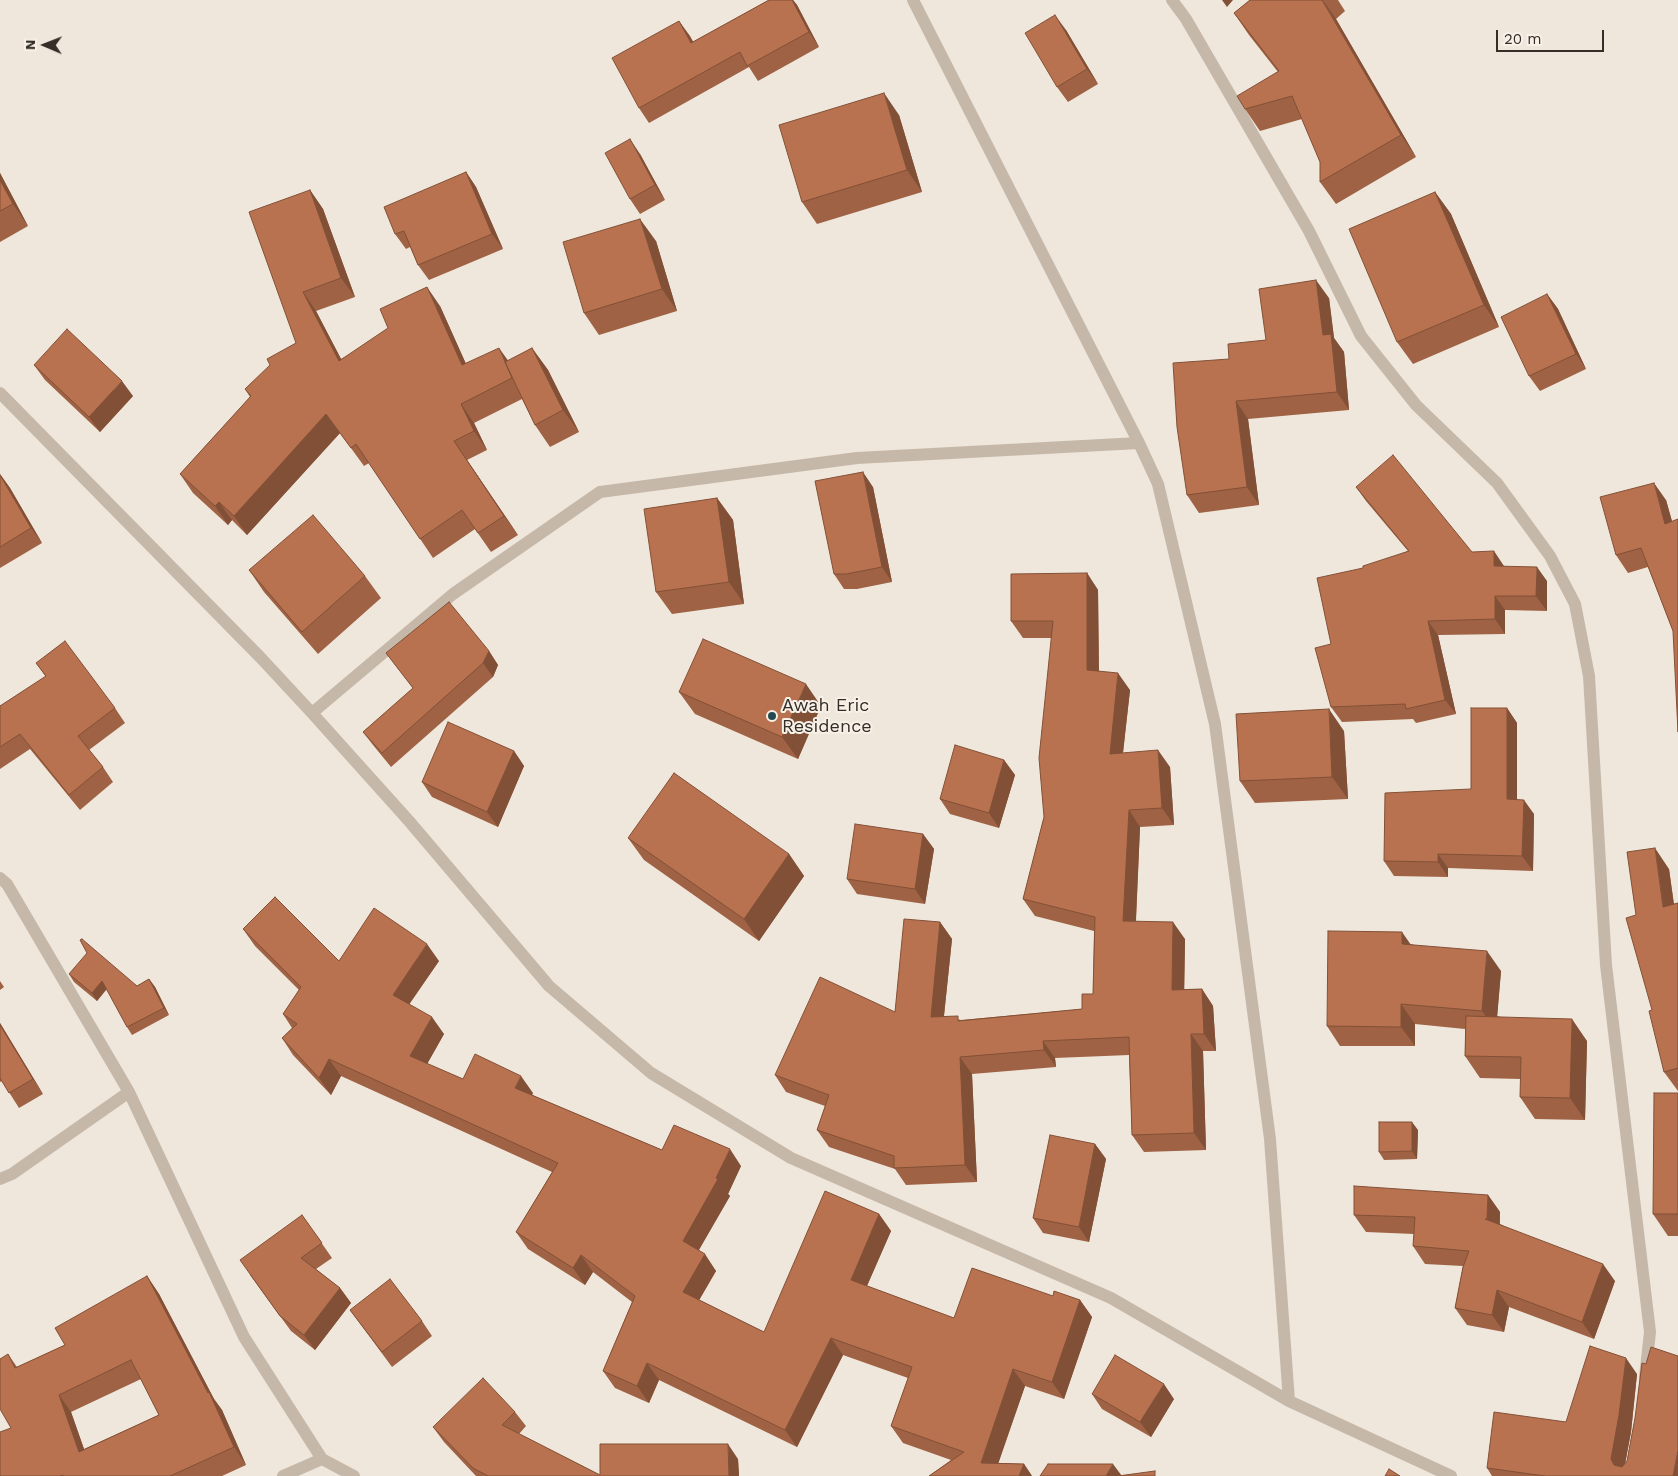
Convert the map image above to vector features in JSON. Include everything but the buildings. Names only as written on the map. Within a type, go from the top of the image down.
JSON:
[{"type":"street","points":[[913,0],[1139,443],[1158,484],[1215,724],[1270,1139],[1289,1401]]},
{"type":"street","points":[[1172,0],[1186,19],[1308,231],[1361,336],[1416,405],[1497,483],[1550,556],[1574,604],[1589,676],[1606,965],[1650,1332],[1644,1387]]},
{"type":"street","points":[[0,393],[260,657],[312,713],[409,821],[549,986],[651,1073],[790,1158],[1111,1298],[1289,1401],[1450,1476]]},
{"type":"street","points":[[312,713],[453,594],[600,492],[856,458],[1139,443]]},
{"type":"street","points":[[0,878],[7,884],[128,1092],[244,1337],[322,1458],[354,1476]]},
{"type":"street","points":[[0,1179],[12,1174],[128,1092]]},
{"type":"street","points":[[283,1476],[322,1458]]},
{"type":"place","name":"Awah Eric Residence","points":[[772,716]]}]
